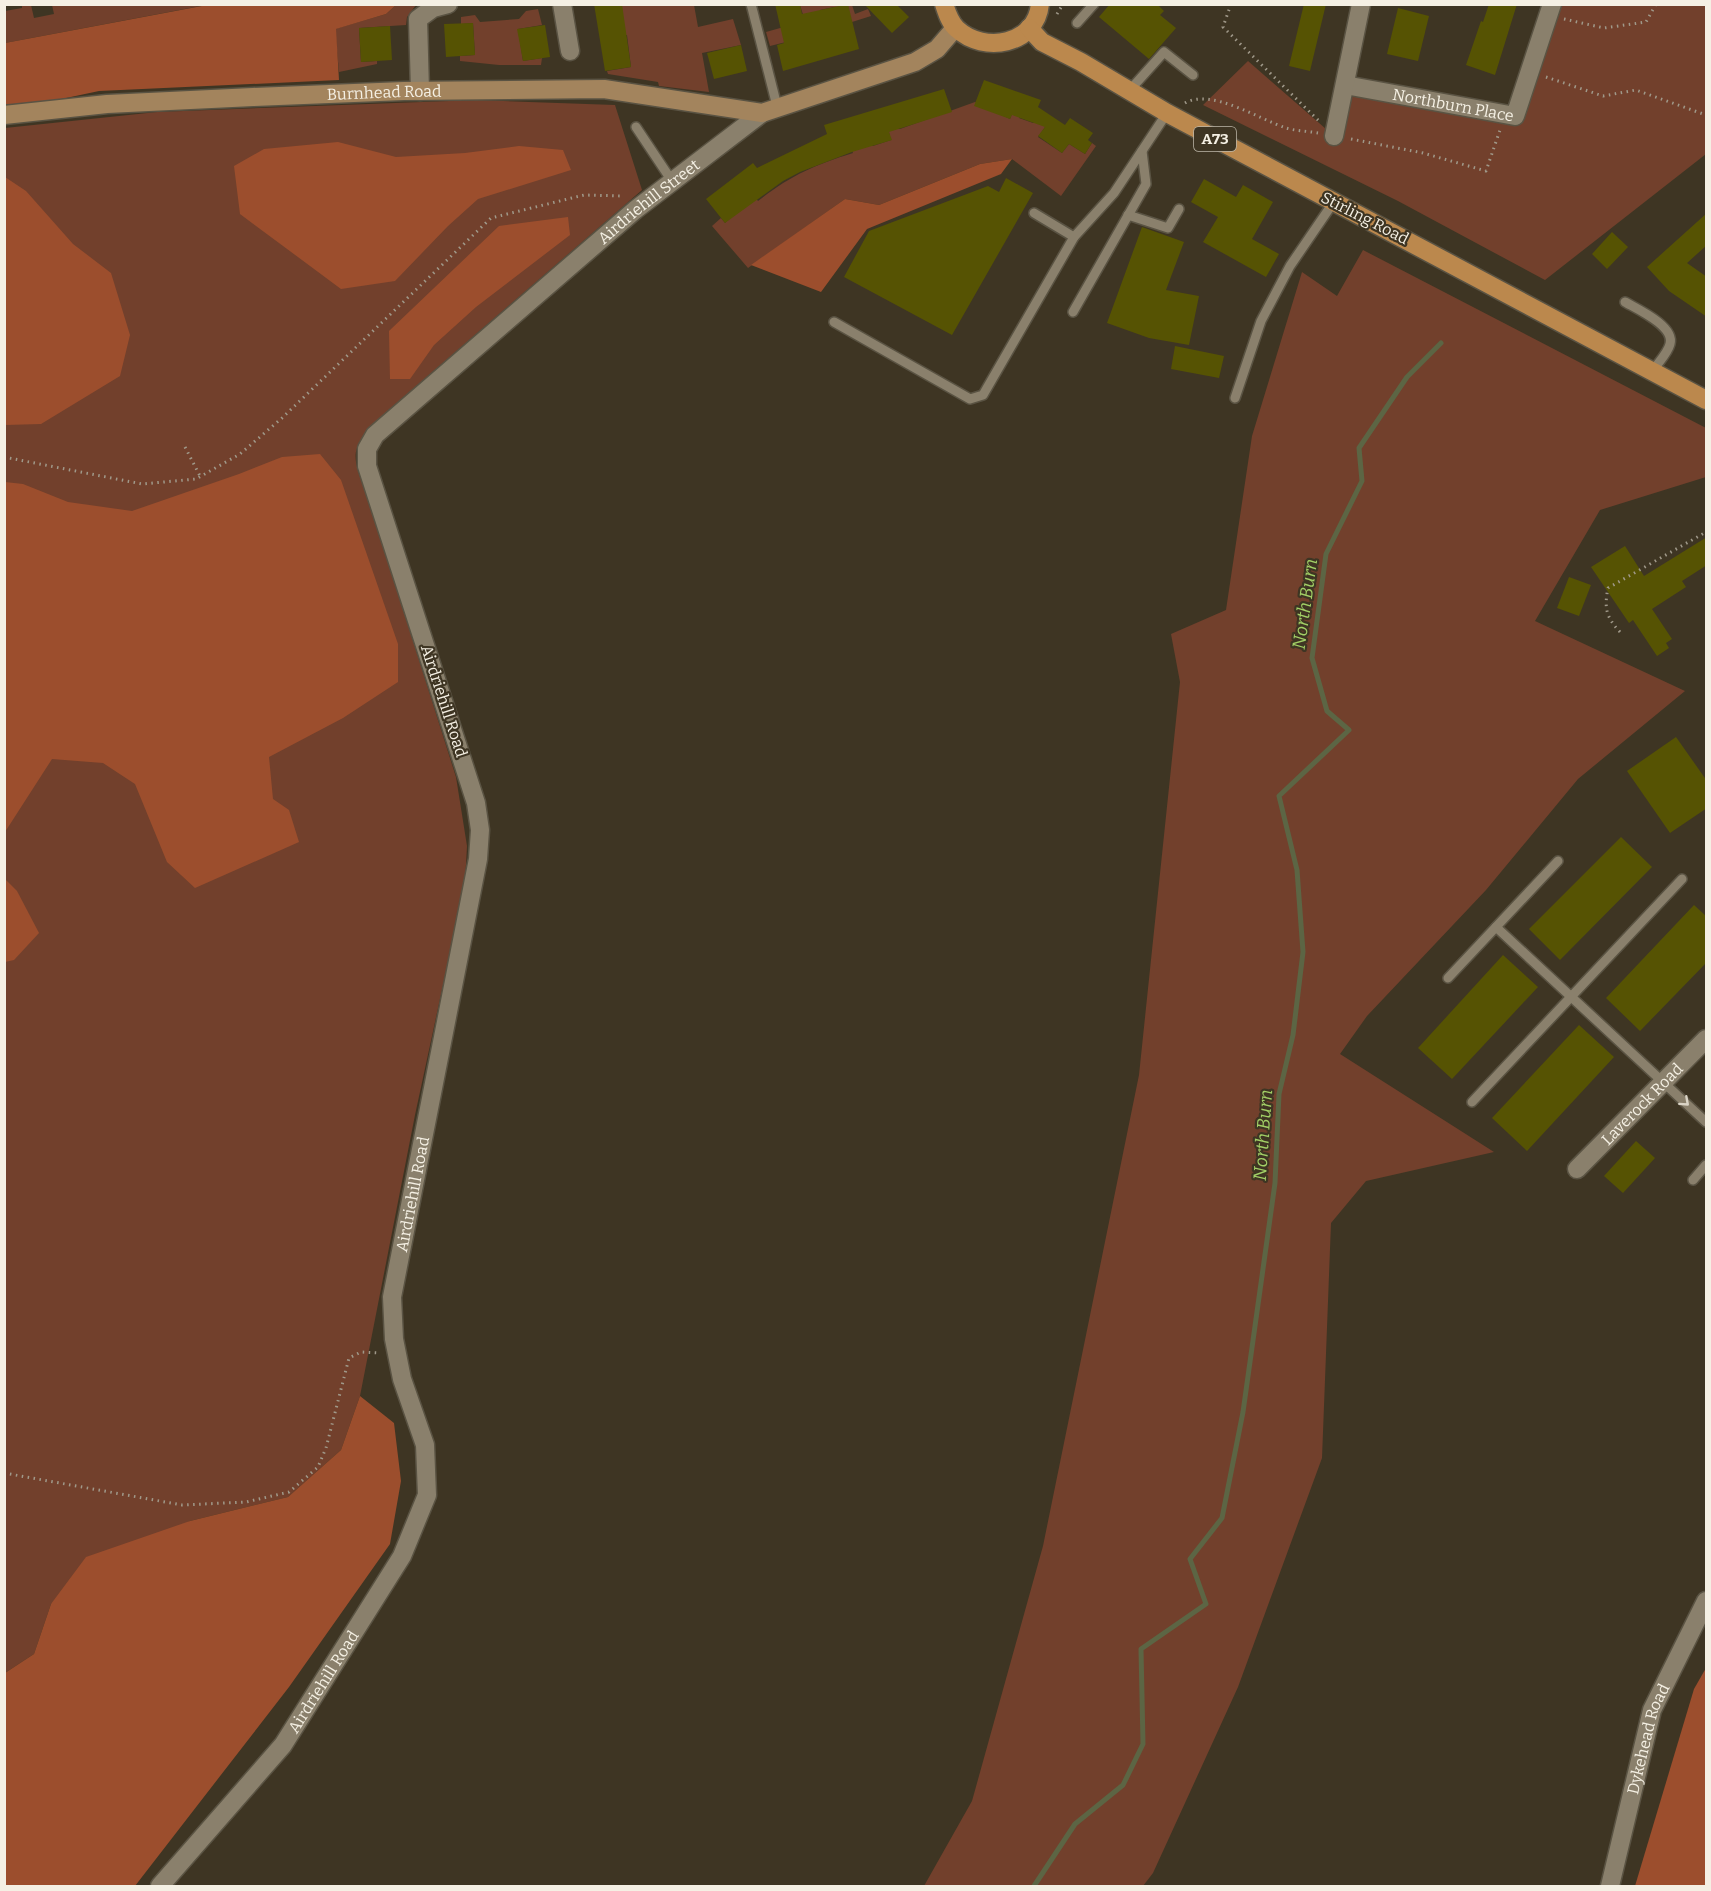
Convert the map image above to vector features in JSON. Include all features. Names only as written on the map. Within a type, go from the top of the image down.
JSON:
[{"type":"main road","points":[[944,4],[955,28],[969,38],[994,44],[1008,42],[1029,28],[1036,20],[1041,4]]},
{"type":"main road","name":"Airdriehill Street","points":[[770,110],[915,62],[937,50],[955,28]]},
{"type":"main road","name":"Stirling Road","points":[[1029,28],[1042,42],[1167,113],[1707,400]]},
{"type":"main road","name":"Burnhead Road","points":[[4,115],[107,104],[420,91],[604,89],[770,110]]},
{"type":"street","points":[[420,91],[418,19],[433,8],[448,4]]},
{"type":"street","points":[[562,4],[570,51]]},
{"type":"street","points":[[1334,136],[1361,4]]},
{"type":"street","name":"Northburn Place","points":[[1345,85],[1515,116],[1551,9]]},
{"type":"street","name":"Airdriehill Street","points":[[375,435],[635,210],[770,110]]},
{"type":"street","name":"Airdriehill Road","points":[[160,1887],[283,1746],[402,1556],[427,1495],[425,1445],[398,1360],[394,1340],[392,1297],[478,859],[480,830],[476,803],[367,466],[366,449],[375,435]]},
{"type":"street","name":"Laverock Road","points":[[1577,1169],[1707,1039]]},
{"type":"street","name":"Dykehead Road","points":[[1610,1887],[1652,1710],[1707,1601]]},
{"type":"lane","points":[[751,4],[770,110]]},
{"type":"lane","points":[[1077,23],[1094,4]]},
{"type":"lane","points":[[1129,91],[1164,52],[1193,75]]},
{"type":"lane","points":[[834,322],[970,399],[983,395],[1074,237],[1114,194],[1167,113]]},
{"type":"lane","points":[[636,128],[672,181]]},
{"type":"lane","points":[[1074,312],[1146,184],[1142,151]]},
{"type":"lane","points":[[1235,398],[1261,321],[1290,266],[1333,203]]},
{"type":"lane","points":[[1128,215],[1168,228],[1179,209]]},
{"type":"lane","points":[[1034,213],[1074,237]]},
{"type":"lane","points":[[1625,302],[1661,324],[1670,334],[1670,344],[1652,372]]},
{"type":"lane","points":[[1448,978],[1558,861]]},
{"type":"lane","points":[[1472,1102],[1682,879]]},
{"type":"lane","points":[[1496,927],[1707,1122]]},
{"type":"lane","points":[[1693,1180],[1707,1165]]},
{"type":"path","points":[[1231,4],[1223,27],[1334,136]]},
{"type":"path","points":[[1551,9],[1578,24],[1604,28],[1646,22],[1656,4]]},
{"type":"path","points":[[1530,71],[1603,96],[1636,90],[1707,115]]},
{"type":"path","points":[[1167,113],[1193,98],[1222,102],[1287,128],[1424,153],[1486,171],[1506,114]]},
{"type":"path","points":[[4,457],[142,484],[200,476],[240,454],[282,418],[491,218],[584,195],[623,195],[635,210]]},
{"type":"path","points":[[185,447],[200,476]]},
{"type":"path","points":[[1620,632],[1610,621],[1604,607],[1608,588],[1707,532]]},
{"type":"path","points":[[4,1473],[183,1504],[246,1502],[289,1492],[318,1467],[326,1448],[349,1358],[361,1352],[375,1351],[398,1360]]},
{"type":"shaded area","points":[[22,5],[31,5],[34,18],[54,14],[52,5],[206,5],[5,43],[5,11],[22,8]]},
{"type":"shaded area","points":[[207,5],[396,5],[386,14],[336,29],[339,80],[99,91],[5,111],[5,43]]},
{"type":"shaded area","points":[[396,5],[416,5],[407,17],[406,25],[359,28],[361,62],[377,61],[377,64],[339,72],[335,29],[386,14]]},
{"type":"shaded area","points":[[622,5],[694,5],[698,27],[733,19],[741,45],[702,53],[709,92],[659,86],[658,82],[608,74],[607,71],[631,67],[627,35],[605,38]]},
{"type":"shaded area","points":[[800,5],[852,5],[855,14],[868,9],[871,16],[852,22],[834,7],[820,10],[818,34],[770,46],[766,32],[805,21]]},
{"type":"shaded area","points":[[1552,5],[1706,5],[1706,154],[1545,280],[1398,201],[1203,105],[1248,61],[1334,136],[1345,85],[1515,116]]},
{"type":"shaded area","points":[[538,9],[542,25],[518,29],[523,61],[542,58],[541,65],[499,65],[460,61],[460,56],[475,55],[473,23],[461,24],[461,17],[475,15],[480,22],[519,19],[526,11]]},
{"type":"shaded area","points":[[476,100],[615,105],[642,190],[384,414],[366,434],[357,449],[357,467],[360,478],[456,777],[467,846],[465,883],[415,1115],[360,1396],[341,1450],[288,1497],[190,1521],[51,1604],[34,1654],[5,1673],[5,128],[157,112]]},
{"type":"shaded area","points":[[975,102],[1010,119],[1015,106],[1022,108],[1019,118],[1033,123],[1052,117],[1038,137],[1062,153],[1069,144],[1085,154],[1092,143],[1096,146],[1061,196],[1012,159],[980,164],[879,205],[845,199],[748,268],[712,226],[721,218],[725,223],[754,196],[758,201],[803,172],[853,153],[850,145],[873,146],[891,140],[888,129],[900,129]]},
{"type":"shaded area","points":[[338,142],[396,157],[465,153],[519,146],[563,150],[571,170],[478,199],[448,226],[395,281],[341,289],[240,214],[234,166],[264,149]]},
{"type":"shaded area","points":[[1012,159],[1001,174],[867,229],[821,292],[751,265],[845,199],[879,205],[980,164]]},
{"type":"shaded area","points":[[5,177],[26,191],[73,244],[111,273],[130,335],[120,376],[41,424],[5,425]]},
{"type":"shaded area","points":[[568,217],[570,235],[476,307],[434,345],[410,379],[390,379],[389,331],[499,226]]},
{"type":"shaded area","points":[[1363,250],[1706,428],[1706,477],[1600,510],[1535,621],[1685,691],[1578,779],[1486,890],[1367,1016],[1340,1054],[1494,1152],[1366,1181],[1331,1223],[1322,1458],[1238,1687],[1153,1873],[1143,1886],[924,1886],[972,1801],[1043,1546],[1139,1075],[1180,682],[1171,634],[1226,610],[1252,436],[1302,272],[1337,296]]},
{"type":"shaded area","points":[[320,454],[341,480],[398,644],[398,682],[343,718],[269,757],[273,799],[289,810],[299,842],[195,888],[167,862],[135,784],[103,763],[52,759],[5,832],[5,482],[23,484],[68,502],[132,511],[282,457]]},
{"type":"shaded area","points":[[4,878],[17,891],[39,933],[14,960],[5,962]]},
{"type":"shaded area","points":[[360,1396],[394,1423],[401,1481],[390,1544],[289,1687],[135,1886],[5,1886],[5,1673],[34,1654],[51,1604],[86,1557],[190,1521],[288,1497],[341,1450]]},
{"type":"shaded area","points":[[1706,1668],[1706,1886],[1635,1886],[1694,1689]]},
{"type":"building","points":[[594,4],[622,4],[631,67],[605,71]]},
{"type":"building","points":[[775,4],[800,4],[802,14],[848,4],[859,49],[783,71],[777,45],[784,43]]},
{"type":"building","points":[[864,4],[896,4],[909,17],[892,33]]},
{"type":"building","points":[[1110,4],[1157,4],[1164,11],[1160,15],[1176,28],[1149,59],[1099,17]]},
{"type":"building","points":[[1304,4],[1326,4],[1310,71],[1289,66]]},
{"type":"building","points":[[1489,4],[1517,4],[1495,75],[1466,65]]},
{"type":"building","points":[[1398,8],[1429,16],[1418,61],[1387,54]]},
{"type":"building","points":[[473,23],[475,55],[446,57],[444,24]]},
{"type":"building","points":[[545,25],[550,57],[523,61],[517,29]]},
{"type":"building","points":[[390,26],[392,60],[361,62],[359,28]]},
{"type":"building","points":[[741,45],[747,71],[714,79],[707,53]]},
{"type":"building","points":[[984,80],[1041,100],[1038,107],[1065,125],[1070,118],[1093,133],[1088,140],[1092,143],[1085,154],[1069,144],[1062,153],[1038,136],[1045,127],[1012,115],[1010,119],[974,106]]},
{"type":"building","points":[[944,89],[952,112],[889,132],[892,140],[852,152],[800,172],[783,181],[725,223],[706,199],[753,163],[757,168],[827,134],[824,125]]},
{"type":"building","points":[[1006,178],[1033,193],[952,335],[844,277],[869,231],[988,186],[999,192]]},
{"type":"building","points":[[1204,179],[1236,197],[1243,185],[1273,202],[1252,239],[1279,254],[1266,277],[1203,242],[1218,217],[1191,202]]},
{"type":"building","points":[[1707,213],[1707,245],[1687,263],[1707,277],[1707,317],[1669,291],[1647,267]]},
{"type":"building","points":[[1142,227],[1184,242],[1166,290],[1199,296],[1189,345],[1149,338],[1107,323]]},
{"type":"building","points":[[1612,232],[1628,247],[1607,269],[1592,254]]},
{"type":"building","points":[[1175,346],[1224,356],[1219,378],[1171,369]]},
{"type":"building","points":[[1707,537],[1707,565],[1682,581],[1686,587],[1652,609],[1672,639],[1666,643],[1669,648],[1657,656],[1633,620],[1629,623],[1591,567],[1625,546],[1644,576]]},
{"type":"building","points":[[1569,577],[1591,585],[1579,616],[1557,608]]},
{"type":"building","points":[[1676,737],[1707,781],[1707,808],[1670,833],[1627,771]]},
{"type":"building","points":[[1621,837],[1652,867],[1560,960],[1529,929]]},
{"type":"building","points":[[1694,905],[1707,917],[1707,962],[1640,1031],[1606,998]]},
{"type":"building","points":[[1503,955],[1538,987],[1452,1079],[1418,1048]]},
{"type":"building","points":[[1579,1025],[1614,1057],[1527,1151],[1492,1118]]},
{"type":"building","points":[[1636,1141],[1655,1158],[1623,1193],[1604,1176]]},
{"type":"waterway","name":"North Burn","points":[[1034,1886],[1075,1824],[1123,1785],[1143,1744],[1141,1649],[1206,1604],[1190,1559],[1222,1518],[1243,1412],[1275,1183],[1279,1094],[1293,1035],[1303,952],[1297,870],[1279,796],[1349,730],[1327,711],[1312,658],[1326,554],[1362,481],[1359,448],[1407,377],[1441,343]]}]
